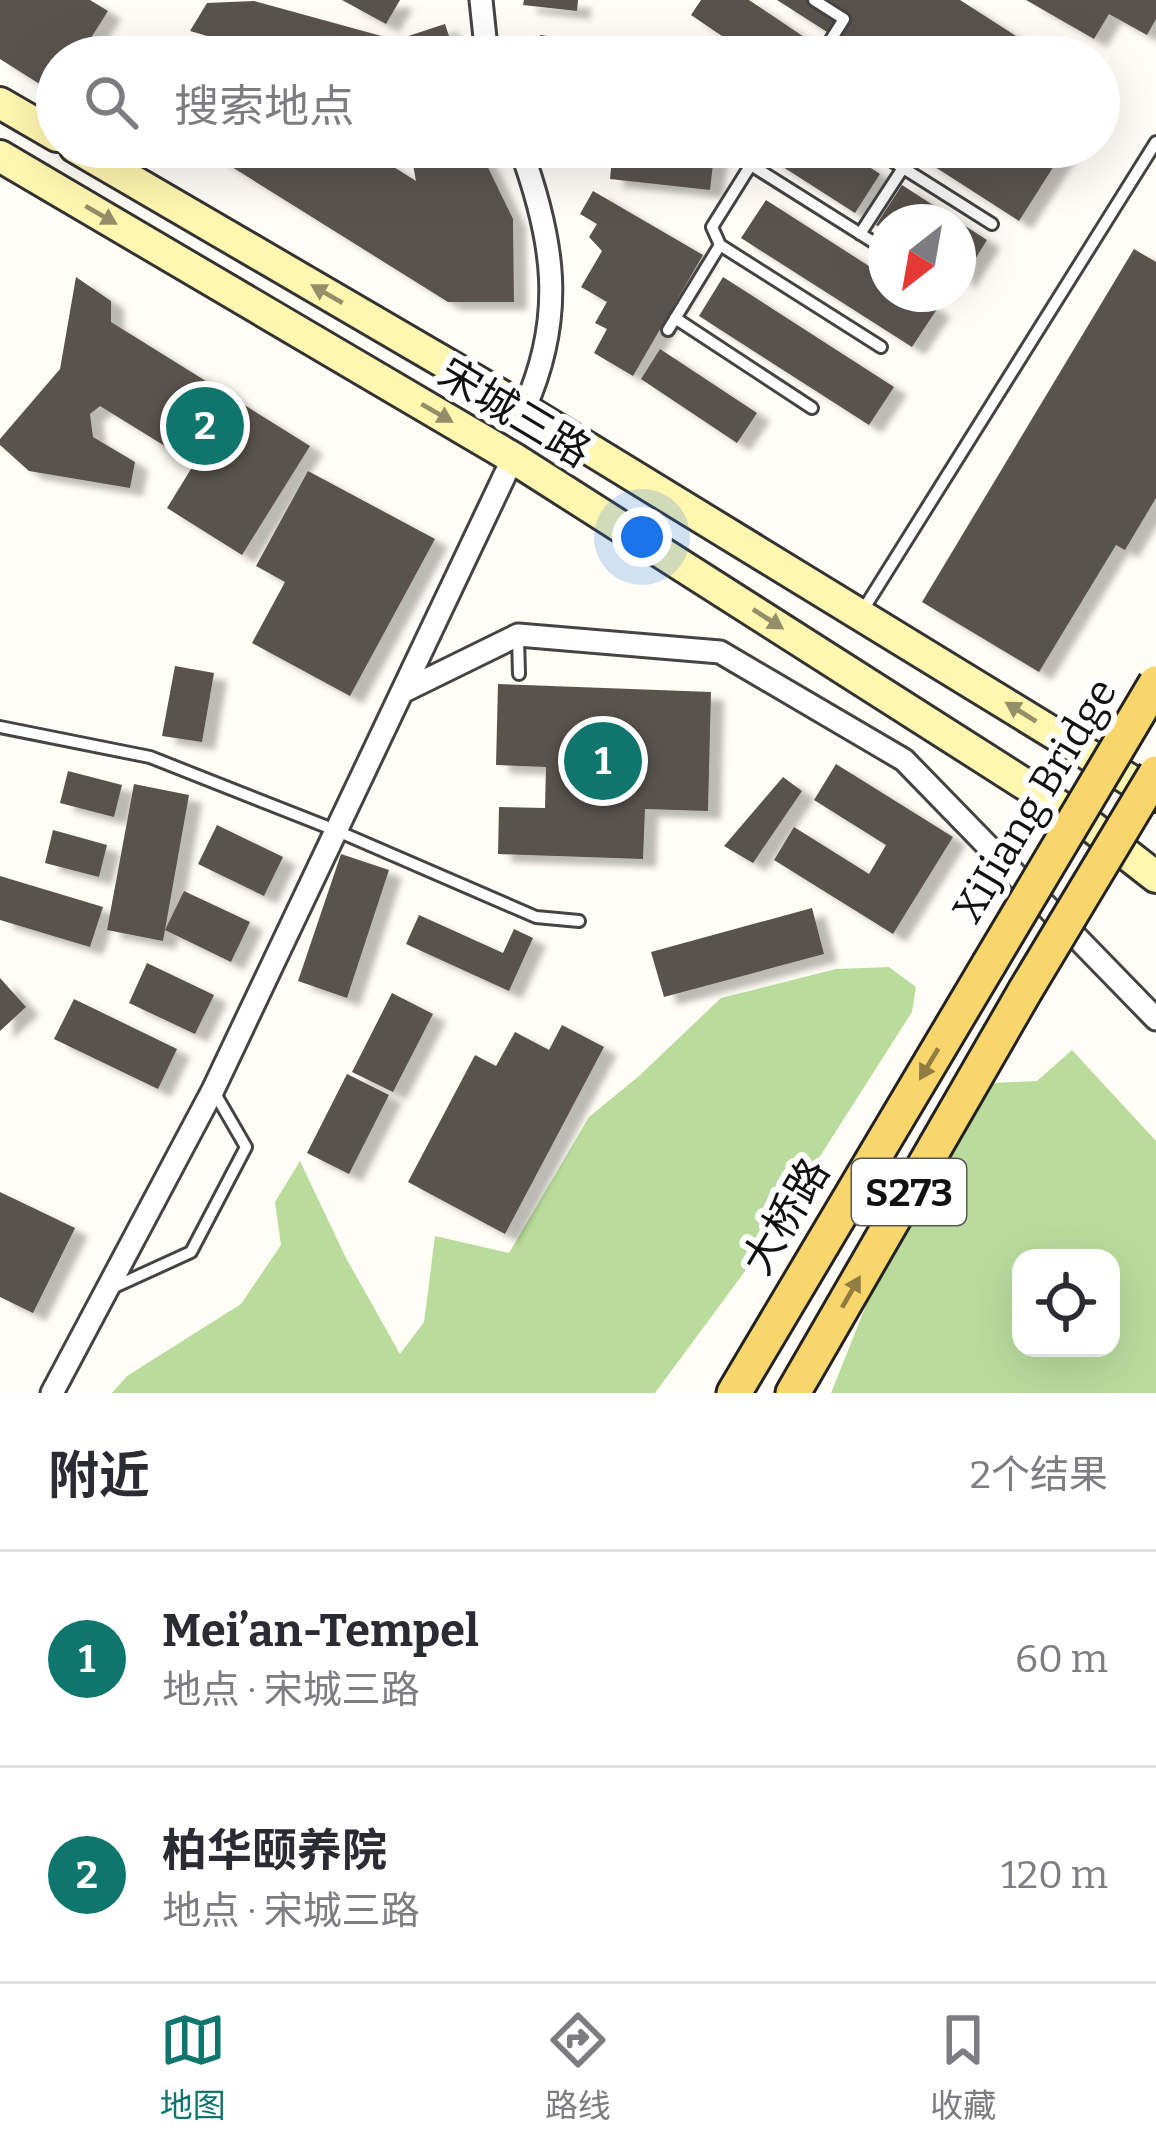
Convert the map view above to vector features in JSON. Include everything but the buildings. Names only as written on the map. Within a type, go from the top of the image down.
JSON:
[{"type":"main road","points":[[0,103],[36,124]]},
{"type":"main road","name":"宋城三路","points":[[0,156],[513,458],[1092,826],[1156,877]]},
{"type":"main road","name":"宋城三路","points":[[112,168],[524,410],[1156,796]]},
{"type":"main road","name":"XiJiang Bridge","points":[[989,964],[1156,682]]},
{"type":"main road","name":"S273","points":[[793,1393],[1156,773]]},
{"type":"main road","points":[[1092,826],[1156,852]]},
{"type":"main road","name":"大桥路","points":[[734,1393],[989,964]]},
{"type":"main road","points":[[722,1393],[758,1348]]},
{"type":"street","points":[[481,0],[485,36]]},
{"type":"street","points":[[524,410],[541,370],[550,320],[542,209],[527,168]]},
{"type":"street","points":[[52,1393],[213,1090],[513,458]]},
{"type":"street","points":[[403,691],[518,634],[721,652],[904,760],[1156,1019]]},
{"type":"lane","points":[[814,0],[844,19],[833,36]]},
{"type":"lane","points":[[861,613],[1156,142]]},
{"type":"lane","points":[[749,168],[712,226],[720,245],[881,347]]},
{"type":"lane","points":[[756,168],[868,239]]},
{"type":"lane","points":[[860,234],[903,168],[992,224]]},
{"type":"lane","points":[[668,330],[720,245]]},
{"type":"lane","points":[[675,318],[812,408]]},
{"type":"lane","points":[[518,634],[519,674]]},
{"type":"lane","points":[[0,727],[150,757],[536,917],[579,921]]},
{"type":"lane","points":[[107,1290],[191,1252],[246,1147],[213,1090]]},
{"type":"green space","points":[[889,967],[916,987],[912,1012],[757,1255],[655,1393],[112,1393],[127,1376],[241,1304],[281,1245],[275,1202],[300,1161],[346,1258],[400,1354],[424,1322],[435,1236],[509,1253],[589,1117],[721,998],[836,969]]},
{"type":"green space","points":[[1072,1050],[1156,1141],[1156,1393],[831,1393],[873,1288],[992,1083],[1037,1081]]},
{"type":"place","name":"柏华颐养院","points":[[205,426]]},
{"type":"place","name":"Mei’an-Tempel","points":[[603,761]]}]
